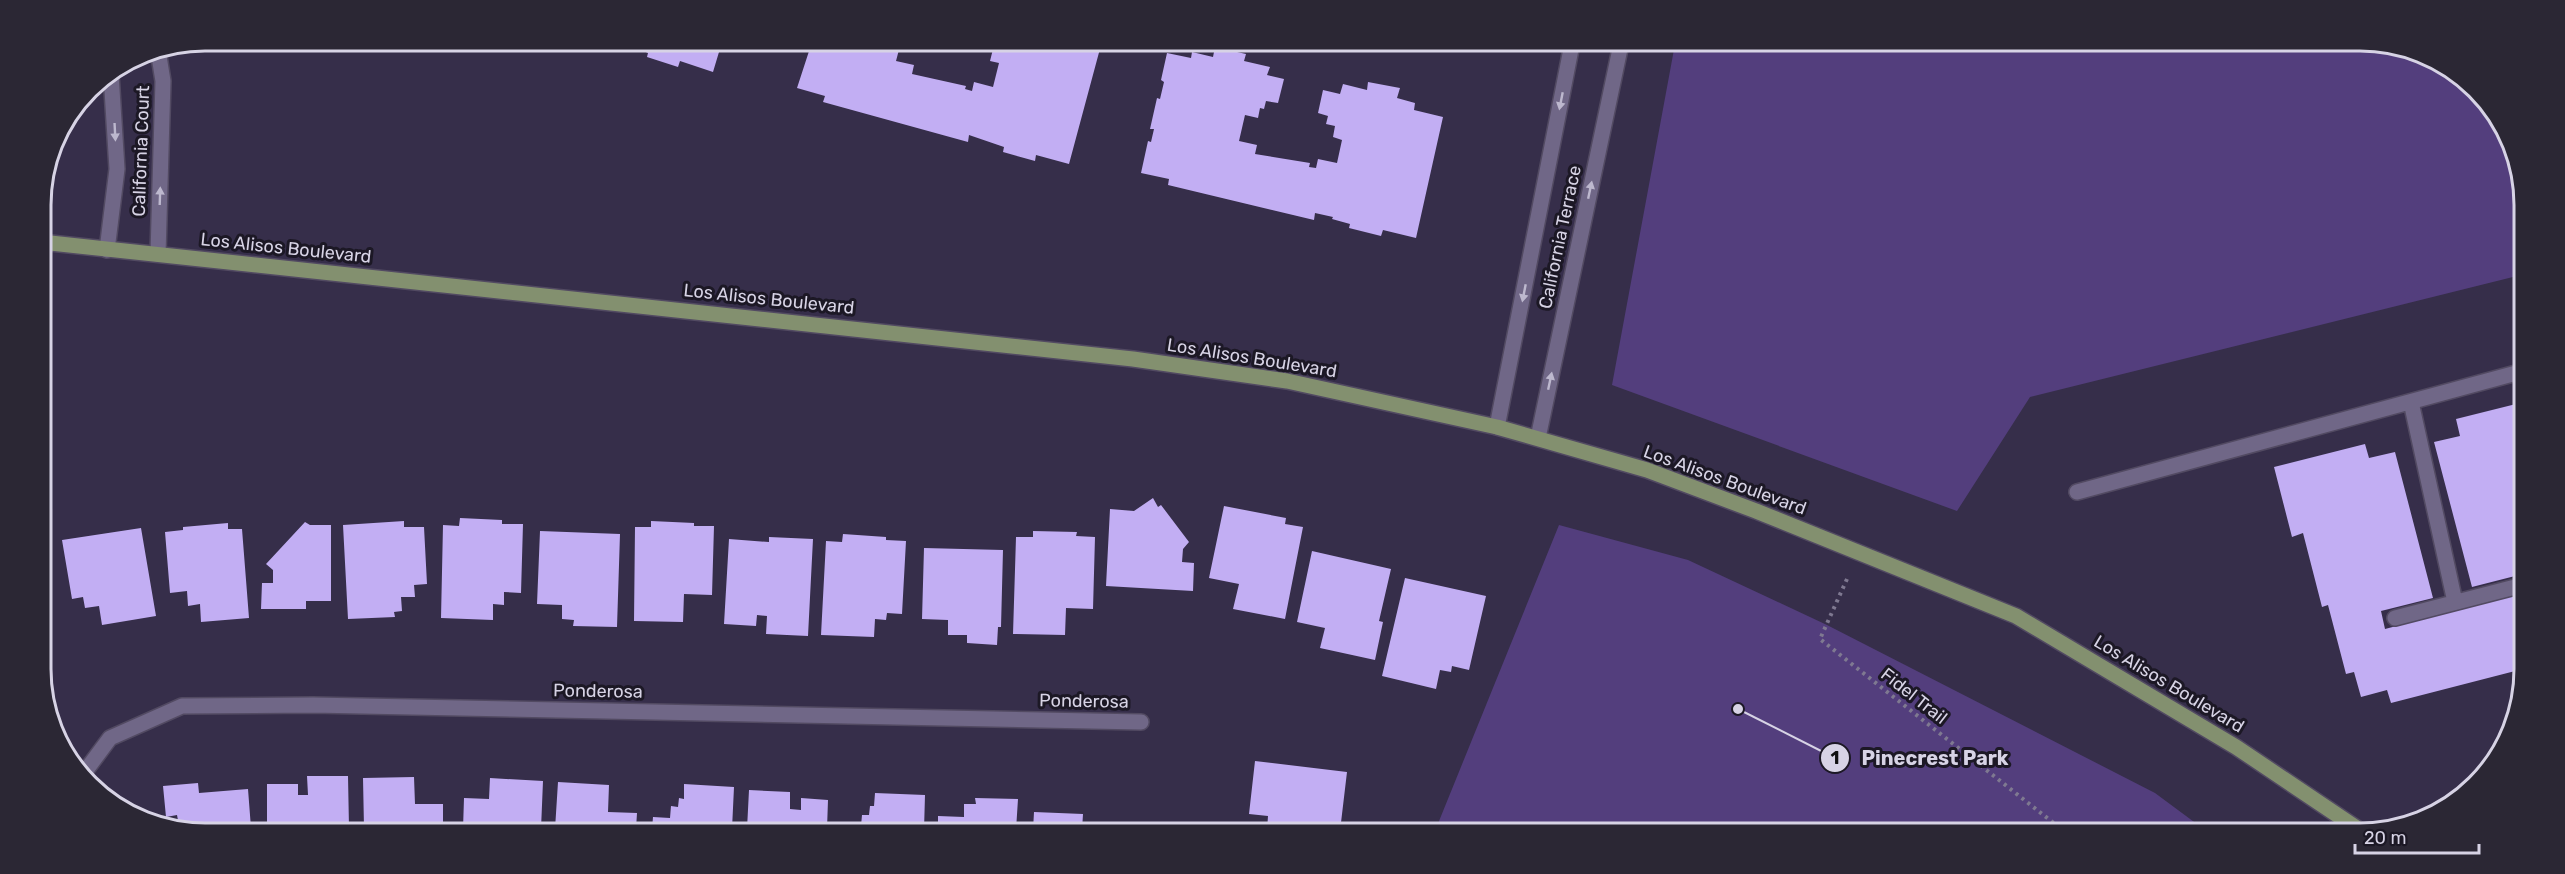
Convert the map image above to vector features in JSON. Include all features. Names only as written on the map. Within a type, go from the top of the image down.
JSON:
[{"type":"main road","name":"Los Alisos Boulevard","points":[[51,243],[1133,359],[1287,381],[1497,427],[1647,470],[2016,616],[2236,747],[2349,823]]},
{"type":"street","name":"California Terrace","points":[[1497,427],[1571,51]]},
{"type":"street","name":"California Terrace","points":[[1538,438],[1619,51]]},
{"type":"street","name":"California Court","points":[[158,254],[163,81],[159,58]]},
{"type":"street","name":"California Court","points":[[107,250],[117,169],[112,83]]},
{"type":"street","points":[[2077,492],[2514,374]]},
{"type":"street","points":[[2411,402],[2455,602]]},
{"type":"street","points":[[2395,618],[2514,587]]},
{"type":"street","name":"Ponderosa","points":[[88,768],[110,738],[182,706],[313,705],[1141,722]]},
{"type":"path","name":"Fidel Trail","points":[[1858,552],[1820,639],[2054,823]]},
{"type":"shaded area","points":[[1674,51],[2380,52],[2419,63],[2454,83],[2469,96],[2482,111],[2498,137],[2511,175],[2514,205],[2514,277],[2030,397],[1957,511],[1612,385]]},
{"type":"shaded area","points":[[1559,525],[1688,560],[1827,625],[2155,793],[2196,823],[1438,823]]},
{"type":"building","points":[[644,51],[719,51],[713,72],[680,61],[678,67],[647,57],[648,53]]},
{"type":"building","points":[[809,51],[899,51],[896,61],[914,65],[912,74],[966,86],[965,89],[972,91],[974,82],[993,87],[999,63],[990,61],[992,51],[1099,51],[1069,164],[1036,155],[1035,161],[1003,152],[1004,147],[969,135],[968,142],[823,102],[825,96],[797,88]]},
{"type":"building","points":[[1214,51],[1246,54],[1244,61],[1270,67],[1267,75],[1284,79],[1278,103],[1266,101],[1264,109],[1260,108],[1258,118],[1245,115],[1239,141],[1257,145],[1255,154],[1310,163],[1309,167],[1316,168],[1318,159],[1337,163],[1342,140],[1333,137],[1335,126],[1326,124],[1328,116],[1318,113],[1323,90],[1340,94],[1343,84],[1367,90],[1368,82],[1400,88],[1397,98],[1415,103],[1414,110],[1443,117],[1416,238],[1383,230],[1381,236],[1349,228],[1350,224],[1332,219],[1333,217],[1315,213],[1314,220],[1168,185],[1169,179],[1141,173],[1148,141],[1151,142],[1154,129],[1150,129],[1157,98],[1160,99],[1164,82],[1161,80],[1167,53],[1191,58],[1192,52],[1213,57]]},
{"type":"building","points":[[2514,404],[2514,576],[2472,587],[2434,442],[2460,436],[2456,419]]},
{"type":"building","points":[[2365,444],[2369,458],[2395,452],[2433,598],[2381,611],[2385,629],[2514,595],[2514,671],[2391,703],[2387,690],[2361,697],[2354,672],[2346,674],[2328,605],[2322,607],[2303,533],[2292,537],[2274,467]]},
{"type":"building","points":[[1153,498],[1158,507],[1161,505],[1189,542],[1183,549],[1182,562],[1194,563],[1193,591],[1106,586],[1110,509],[1134,511]]},
{"type":"building","points":[[1224,506],[1286,518],[1285,524],[1303,527],[1285,619],[1233,609],[1239,584],[1209,578]]},
{"type":"building","points":[[460,518],[502,520],[502,524],[523,524],[521,593],[504,592],[504,605],[493,604],[493,620],[441,618],[443,525],[459,526]]},
{"type":"building","points":[[404,521],[404,527],[424,527],[427,584],[414,585],[415,597],[401,597],[402,611],[394,612],[395,617],[348,619],[343,525]]},
{"type":"building","points":[[651,521],[714,526],[712,595],[684,594],[683,622],[634,621],[635,527],[651,527]]},
{"type":"building","points":[[305,522],[310,525],[331,525],[331,601],[306,601],[306,609],[261,609],[262,583],[273,583],[273,570],[266,564]]},
{"type":"building","points":[[228,523],[228,529],[242,529],[249,618],[201,622],[200,604],[188,606],[187,591],[170,593],[165,532],[183,530],[183,527]]},
{"type":"building","points":[[141,528],[156,616],[102,625],[99,606],[85,608],[83,597],[72,599],[62,540]]},
{"type":"building","points":[[540,531],[620,534],[617,627],[573,626],[574,620],[562,619],[562,605],[537,604]]},
{"type":"building","points":[[1033,531],[1077,532],[1076,536],[1095,537],[1093,609],[1066,608],[1065,635],[1013,634],[1016,537],[1033,537]]},
{"type":"building","points":[[843,534],[906,541],[902,614],[887,613],[886,620],[875,619],[874,637],[821,635],[826,541],[842,542]]},
{"type":"building","points":[[769,537],[813,539],[808,636],[766,634],[767,616],[757,615],[756,626],[724,624],[729,539],[769,542]]},
{"type":"building","points":[[924,548],[1003,550],[1001,627],[998,627],[997,645],[967,643],[967,635],[948,635],[948,620],[922,619]]},
{"type":"building","points":[[1312,551],[1391,569],[1379,621],[1383,622],[1375,660],[1320,648],[1325,628],[1297,622]]},
{"type":"building","points":[[1405,578],[1486,596],[1469,670],[1452,666],[1451,672],[1440,670],[1436,689],[1382,676]]},
{"type":"building","points":[[1255,761],[1347,772],[1341,823],[1268,823],[1268,816],[1249,814]]},
{"type":"building","points":[[307,776],[348,776],[349,823],[267,823],[267,784],[298,784],[298,795],[308,795]]},
{"type":"building","points":[[414,777],[415,804],[443,804],[443,823],[364,823],[363,778]]},
{"type":"building","points":[[490,778],[543,781],[541,823],[463,823],[464,798],[489,799]]},
{"type":"building","points":[[558,782],[609,785],[608,812],[637,813],[636,823],[555,823]]},
{"type":"building","points":[[198,783],[199,793],[248,789],[251,823],[185,822],[178,821],[177,815],[166,817],[163,786]]},
{"type":"building","points":[[684,784],[734,787],[732,823],[652,823],[653,817],[670,818],[671,806],[678,807],[679,798],[684,799]]},
{"type":"building","points":[[749,790],[790,792],[790,809],[801,810],[801,798],[828,800],[827,823],[747,823]]},
{"type":"building","points":[[875,793],[925,795],[924,823],[861,823],[862,815],[869,815],[870,806],[874,806]]},
{"type":"building","points":[[975,798],[1018,799],[1016,823],[938,823],[938,816],[964,817],[964,804],[976,804]]},
{"type":"building","points":[[1034,812],[1083,814],[1082,823],[1033,823]]},
{"type":"place","name":"Pinecrest Park","points":[[1738,709]]}]
